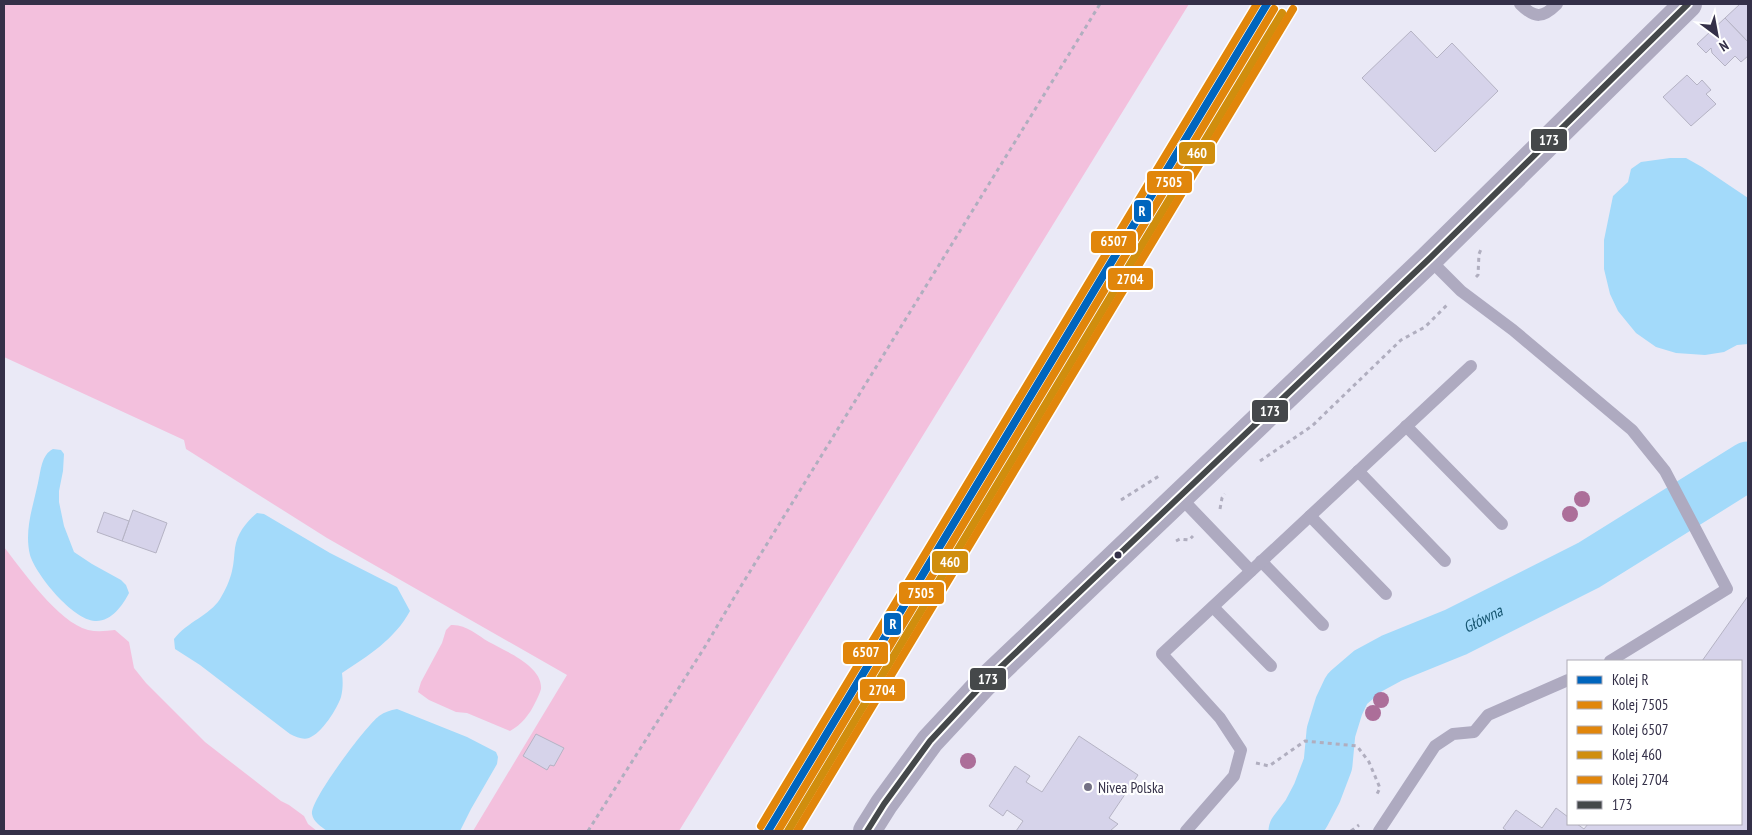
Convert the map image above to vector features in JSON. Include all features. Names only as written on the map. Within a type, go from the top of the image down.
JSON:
[{"type":"street","points":[[867,831],[884,804],[930,741],[984,683],[1429,259],[1688,4]]},
{"type":"lane","points":[[1520,4],[1529,13],[1538,15],[1548,12],[1557,4]]},
{"type":"lane","points":[[1429,259],[1461,291],[1513,330],[1632,430],[1665,472],[1727,589],[1612,660]]},
{"type":"lane","points":[[1186,831],[1234,776],[1242,750],[1220,718],[1162,654],[1471,366]]},
{"type":"lane","points":[[1406,426],[1502,524]]},
{"type":"lane","points":[[1358,471],[1445,561]]},
{"type":"lane","points":[[1180,497],[1251,571]]},
{"type":"lane","points":[[1310,516],[1386,594]]},
{"type":"lane","points":[[1261,561],[1323,625]]},
{"type":"lane","points":[[1213,607],[1271,666]]},
{"type":"lane","points":[[1379,831],[1435,746],[1452,734],[1474,732],[1488,715],[1567,680]]},
{"type":"path","points":[[588,831],[706,645],[1100,4]]},
{"type":"path","points":[[1258,764],[1269,766],[1305,741],[1357,746],[1369,762],[1380,788],[1376,797]]},
{"type":"path","points":[[1351,831],[1363,821]]},
{"type":"shaded area","points":[[4,4],[1189,4],[679,831],[473,831],[567,675],[327,538],[186,449],[184,440],[4,357]]},
{"type":"shaded area","points":[[4,547],[31,582],[53,607],[65,617],[88,630],[115,630],[129,642],[134,668],[146,683],[205,742],[281,801],[304,816],[308,824],[317,831],[4,831]]},
{"type":"shaded area","points":[[451,625],[462,626],[471,630],[522,660],[536,673],[541,689],[538,696],[525,719],[510,731],[467,713],[456,712],[429,700],[418,692],[421,682],[442,643],[446,630]]},
{"type":"water","points":[[1686,158],[1748,198],[1748,344],[1737,345],[1724,352],[1705,355],[1676,353],[1656,347],[1636,333],[1618,311],[1610,294],[1604,269],[1604,240],[1613,196],[1628,182],[1631,169],[1641,162]]},
{"type":"water","points":[[53,449],[61,450],[64,454],[59,502],[64,526],[74,552],[121,580],[126,585],[129,593],[116,612],[101,621],[86,619],[66,605],[47,584],[30,555],[28,537],[32,510],[42,464],[46,455]]},
{"type":"water","points":[[257,513],[264,514],[330,553],[397,587],[410,611],[389,638],[342,673],[342,694],[336,708],[319,731],[307,739],[290,734],[200,665],[175,649],[174,639],[179,633],[210,610],[220,599],[231,574],[235,548],[240,533],[249,520]]},
{"type":"water","points":[[397,709],[467,737],[496,752],[498,757],[497,764],[460,831],[327,831],[316,822],[312,814],[320,794],[329,779],[372,723],[383,713]]},
{"type":"building","points":[[1740,4],[1748,4],[1748,42],[1725,18]]},
{"type":"building","points":[[1725,18],[1748,42],[1748,56],[1741,62],[1735,56],[1725,66],[1712,53],[1711,48],[1706,53],[1697,44]]},
{"type":"building","points":[[1411,31],[1437,58],[1452,43],[1498,91],[1435,152],[1362,78]]},
{"type":"building","points":[[1687,75],[1697,85],[1702,80],[1711,90],[1706,94],[1716,104],[1691,126],[1663,97]]},
{"type":"building","points":[[133,510],[167,523],[156,553],[122,541]]},
{"type":"building","points":[[104,512],[129,521],[122,541],[97,532]]},
{"type":"building","points":[[1748,596],[1748,831],[1507,831],[1503,828],[1516,810],[1542,828],[1556,808],[1567,816],[1567,825],[1578,825],[1584,829],[1587,825],[1742,825],[1742,660],[1703,660]]},
{"type":"building","points":[[536,734],[564,748],[554,766],[550,765],[547,770],[523,756]]},
{"type":"building","name":"Nivea Polska","points":[[1079,736],[1138,775],[1109,818],[1118,824],[1110,831],[1016,831],[1023,821],[1007,810],[1003,816],[989,806],[1015,766],[1030,776],[1026,782],[1042,792]]},
{"type":"waterway","name":"Główna","points":[[1293,831],[1306,814],[1317,793],[1328,764],[1331,732],[1339,706],[1347,689],[1368,671],[1392,658],[1456,632],[1589,565],[1748,466]]},
{"type":"rail line","name":"6507","points":[[761,826],[1257,4]]},
{"type":"rail line","name":"R","points":[[768,831],[1267,4]]},
{"type":"rail line","name":"7505","points":[[778,831],[1274,9]]},
{"type":"rail line","name":"2704","points":[[797,831],[1293,9]]},
{"type":"rail line","name":"460","points":[[788,831],[1282,13]]},
{"type":"transit line","name":"173","points":[[867,831],[884,804],[930,741],[984,683],[1429,259],[1688,4]]},
{"type":"place","name":"Nivea Polska","points":[[1088,787]]}]
